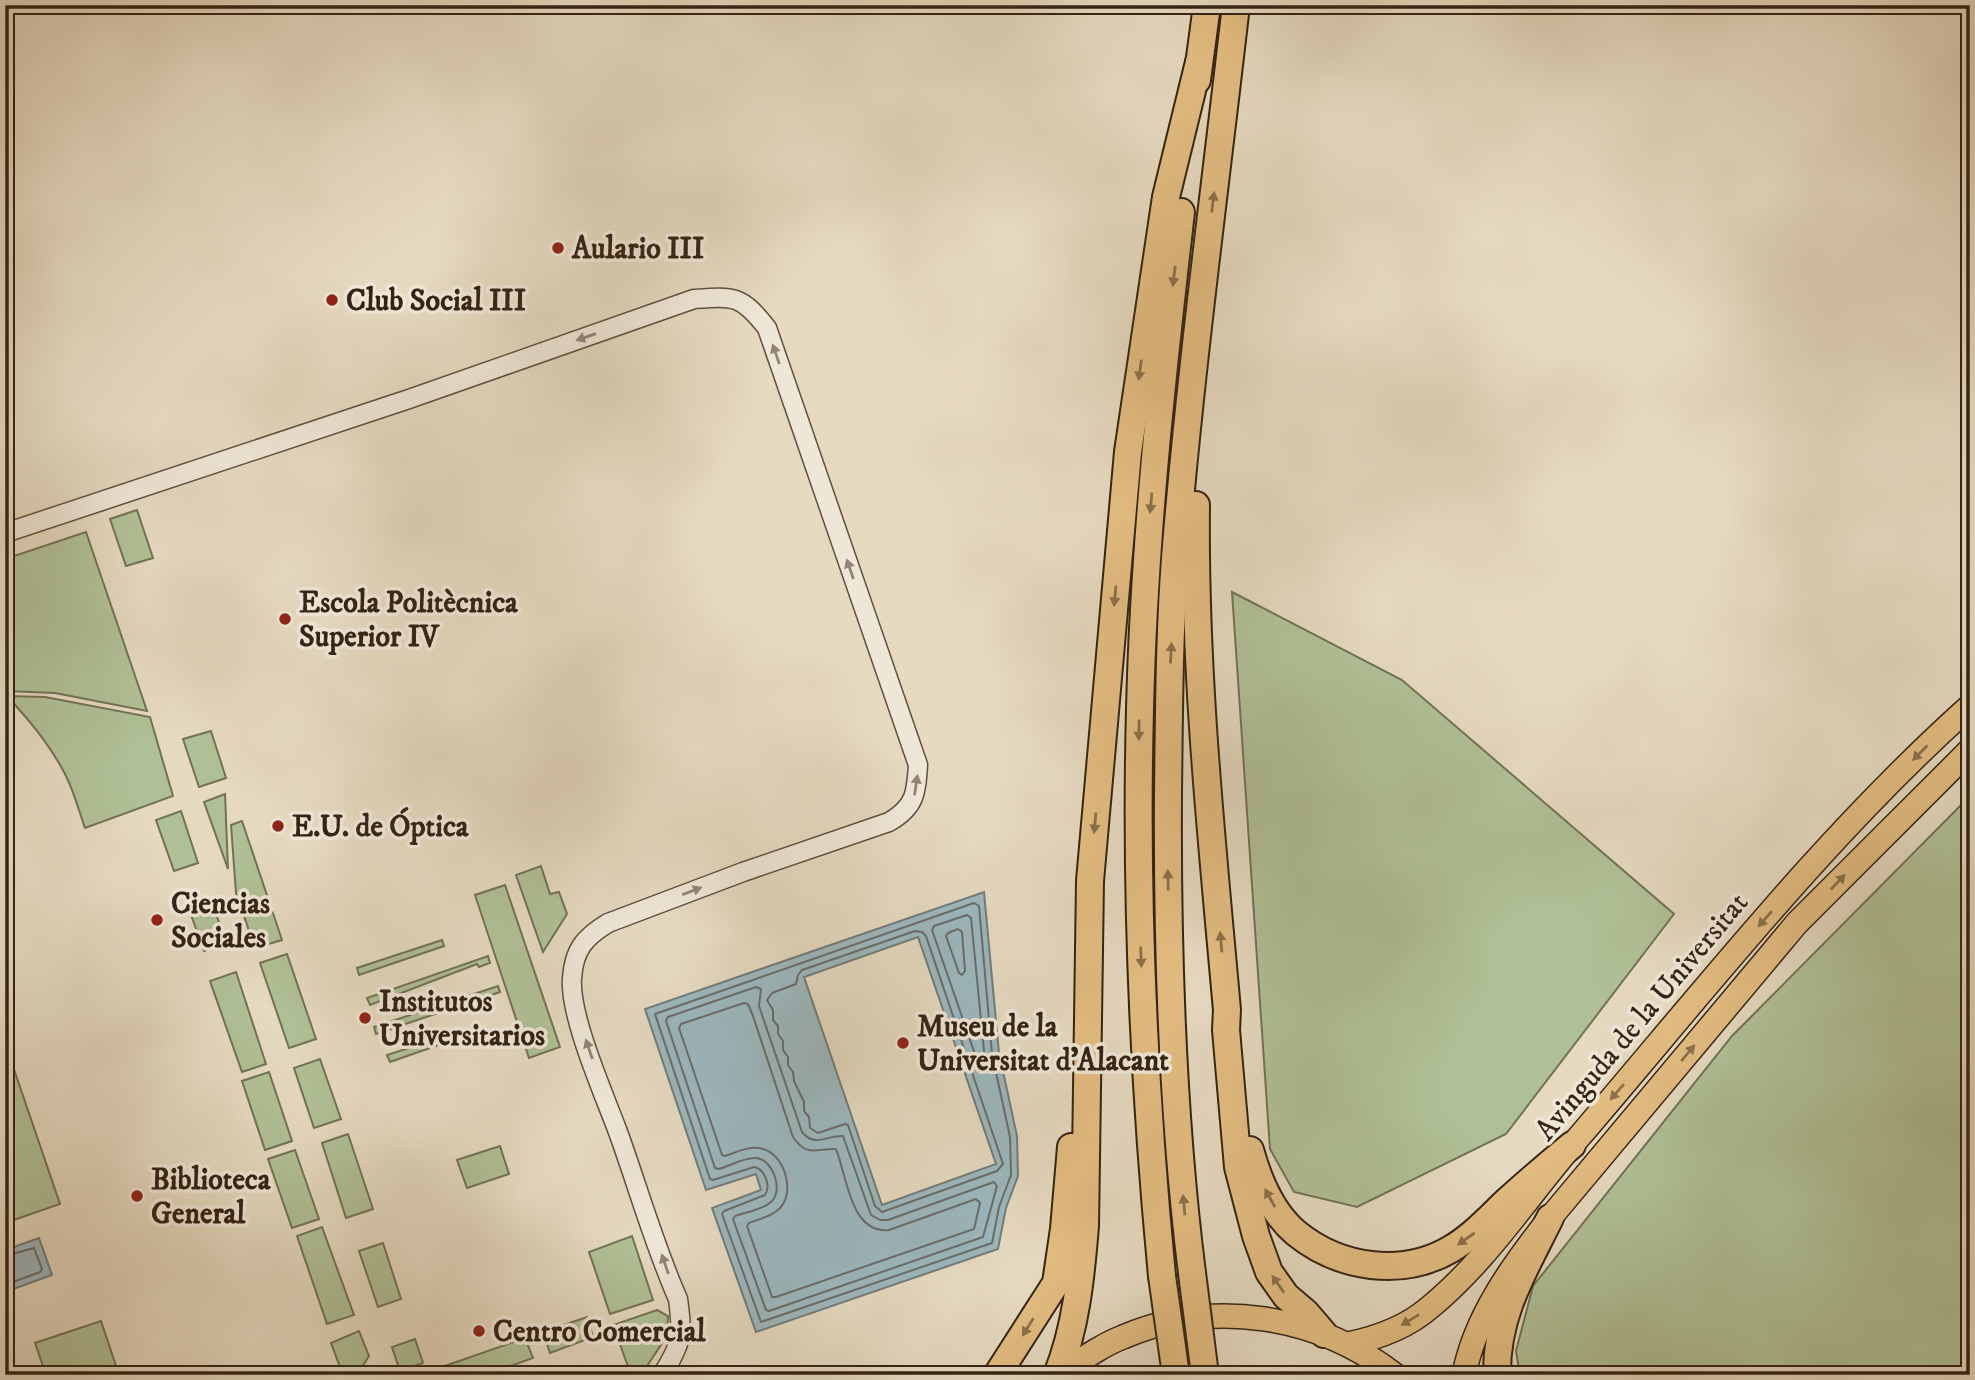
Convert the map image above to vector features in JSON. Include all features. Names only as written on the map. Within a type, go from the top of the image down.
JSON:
[{"type":"highway","points":[[1176,1375],[1162,1276],[1149,1134],[1139,895],[1140,707],[1147,541],[1160,397],[1208,5]]},
{"type":"highway","points":[[1205,1375],[1185,1214],[1174,1072],[1168,873],[1171,657],[1175,560],[1188,416],[1236,5]]},
{"type":"highway","points":[[1058,1375],[1078,1288],[1086,1226],[1090,881],[1128,452],[1166,197],[1199,62]]},
{"type":"highway","points":[[1188,416],[1196,486],[1195,591],[1206,771],[1238,1167],[1256,1236],[1269,1272],[1286,1296],[1336,1339]]},
{"type":"highway","points":[[1227,1010],[1234,1030],[1244,1124],[1259,1179],[1275,1208],[1294,1232],[1321,1250],[1343,1259],[1364,1264],[1395,1266],[1425,1261],[1450,1250],[1480,1228],[1572,1145]]},
{"type":"highway","points":[[997,1375],[1056,1283],[1064,1228],[1069,1157],[1086,1073]]},
{"type":"highway","points":[[1039,1375],[1050,1359],[1060,1328],[1073,1262],[1086,1073]]},
{"type":"highway","points":[[1497,1375],[1497,1354],[1513,1291],[1550,1218]]},
{"type":"main road","name":"Avinguda de la Universitat","points":[[1336,1339],[1364,1341],[1398,1328],[1427,1310],[1455,1286],[1482,1257],[1572,1145],[1839,834],[1930,742],[1970,706]]},
{"type":"main road","name":"Avinguda de la Universitat","points":[[1464,1375],[1466,1362],[1486,1313],[1513,1266],[1550,1218],[1797,923],[1970,750]]},
{"type":"main road","points":[[1058,1375],[1091,1353],[1123,1337],[1181,1320],[1241,1316],[1276,1320],[1336,1339],[1376,1360],[1395,1375]]},
{"type":"street","points":[[5,533],[409,399],[694,299],[730,296],[752,308],[767,328],[918,765],[916,791],[910,805],[889,822],[743,872],[608,923],[589,934],[581,945],[574,963],[572,998],[587,1047],[678,1299],[682,1329],[677,1350],[662,1375]]},
{"type":"green space","points":[[137,510],[153,558],[126,566],[110,519]]},
{"type":"green space","points":[[86,532],[147,711],[55,693],[5,691],[5,559]]},
{"type":"green space","points":[[1232,592],[1402,680],[1674,914],[1506,1134],[1357,1207],[1294,1192],[1270,1149]]},
{"type":"green space","points":[[7,696],[45,697],[150,717],[173,796],[85,828],[72,788],[54,754]]},
{"type":"green space","points":[[211,731],[226,778],[199,787],[183,739]]},
{"type":"green space","points":[[225,794],[228,869],[204,802]]},
{"type":"green space","points":[[1970,796],[1970,1375],[1520,1375],[1516,1351],[1533,1286],[1732,1036]]},
{"type":"green space","points":[[181,811],[198,863],[174,871],[156,820]]},
{"type":"green space","points":[[242,821],[282,940],[255,948],[236,893],[231,825]]},
{"type":"green space","points":[[541,866],[550,894],[559,892],[567,914],[543,952],[516,875]]},
{"type":"green space","points":[[505,885],[560,1047],[529,1058],[475,895]]},
{"type":"green space","points":[[213,905],[226,943],[204,951],[190,912]]},
{"type":"green space","points":[[442,940],[444,946],[359,975],[357,968]]},
{"type":"green space","points":[[287,954],[316,1039],[289,1048],[260,963]]},
{"type":"green space","points":[[488,956],[490,963],[479,967],[477,964],[370,1005],[367,998]]},
{"type":"green space","points":[[236,972],[266,1064],[242,1072],[210,981]]},
{"type":"green space","points":[[498,986],[500,992],[376,1034],[374,1027]]},
{"type":"green space","points":[[480,1025],[482,1030],[390,1062],[387,1055]]},
{"type":"green space","points":[[5,1047],[60,1204],[5,1223]]},
{"type":"green space","points":[[320,1059],[341,1119],[314,1128],[294,1068]]},
{"type":"green space","points":[[269,1072],[292,1141],[265,1150],[242,1081]]},
{"type":"green space","points":[[348,1134],[373,1209],[346,1218],[322,1143]]},
{"type":"green space","points":[[500,1146],[509,1174],[467,1188],[457,1160]]},
{"type":"green space","points":[[295,1150],[319,1219],[292,1228],[268,1159]]},
{"type":"green space","points":[[322,1227],[354,1315],[327,1324],[297,1236]]},
{"type":"green space","points":[[632,1236],[653,1300],[610,1314],[589,1252]]},
{"type":"green space","points":[[383,1243],[401,1299],[378,1307],[359,1251]]},
{"type":"green space","points":[[657,1310],[668,1316],[667,1336],[641,1375],[624,1375],[630,1372],[613,1325]]},
{"type":"green space","points":[[587,1317],[593,1337],[550,1353],[543,1332]]},
{"type":"green space","points":[[101,1321],[119,1375],[46,1375],[35,1343]]},
{"type":"green space","points":[[359,1331],[369,1356],[357,1375],[343,1375],[331,1343]]},
{"type":"green space","points":[[525,1338],[533,1358],[485,1375],[441,1375],[439,1368]]},
{"type":"green space","points":[[415,1339],[423,1363],[400,1371],[392,1347]]},
{"type":"water","points":[[984,892],[999,1053],[1017,1136],[1018,1176],[1006,1208],[998,1249],[756,1332],[712,1208],[761,1190],[756,1174],[706,1190],[645,1009]],"holes":[[[918,937],[996,1164],[882,1205],[804,977]]]},
{"type":"water","points":[[39,1238],[52,1275],[5,1292],[5,1250]]},
{"type":"place","name":"Aulario III","points":[[558,248]]},
{"type":"place","name":"Club Social III","points":[[332,300]]},
{"type":"place","name":"Escola Politècnica Superior IV","points":[[285,619]]},
{"type":"place","name":"E.U. de Óptica","points":[[278,826]]},
{"type":"place","name":"Ciencias Sociales","points":[[157,920]]},
{"type":"place","name":"Institutos Universitarios","points":[[365,1018]]},
{"type":"place","name":"Museu de la Universitat d'Alacant","points":[[903,1043]]},
{"type":"place","name":"Biblioteca General","points":[[137,1196]]},
{"type":"place","name":"Centro Comercial","points":[[479,1331]]}]
